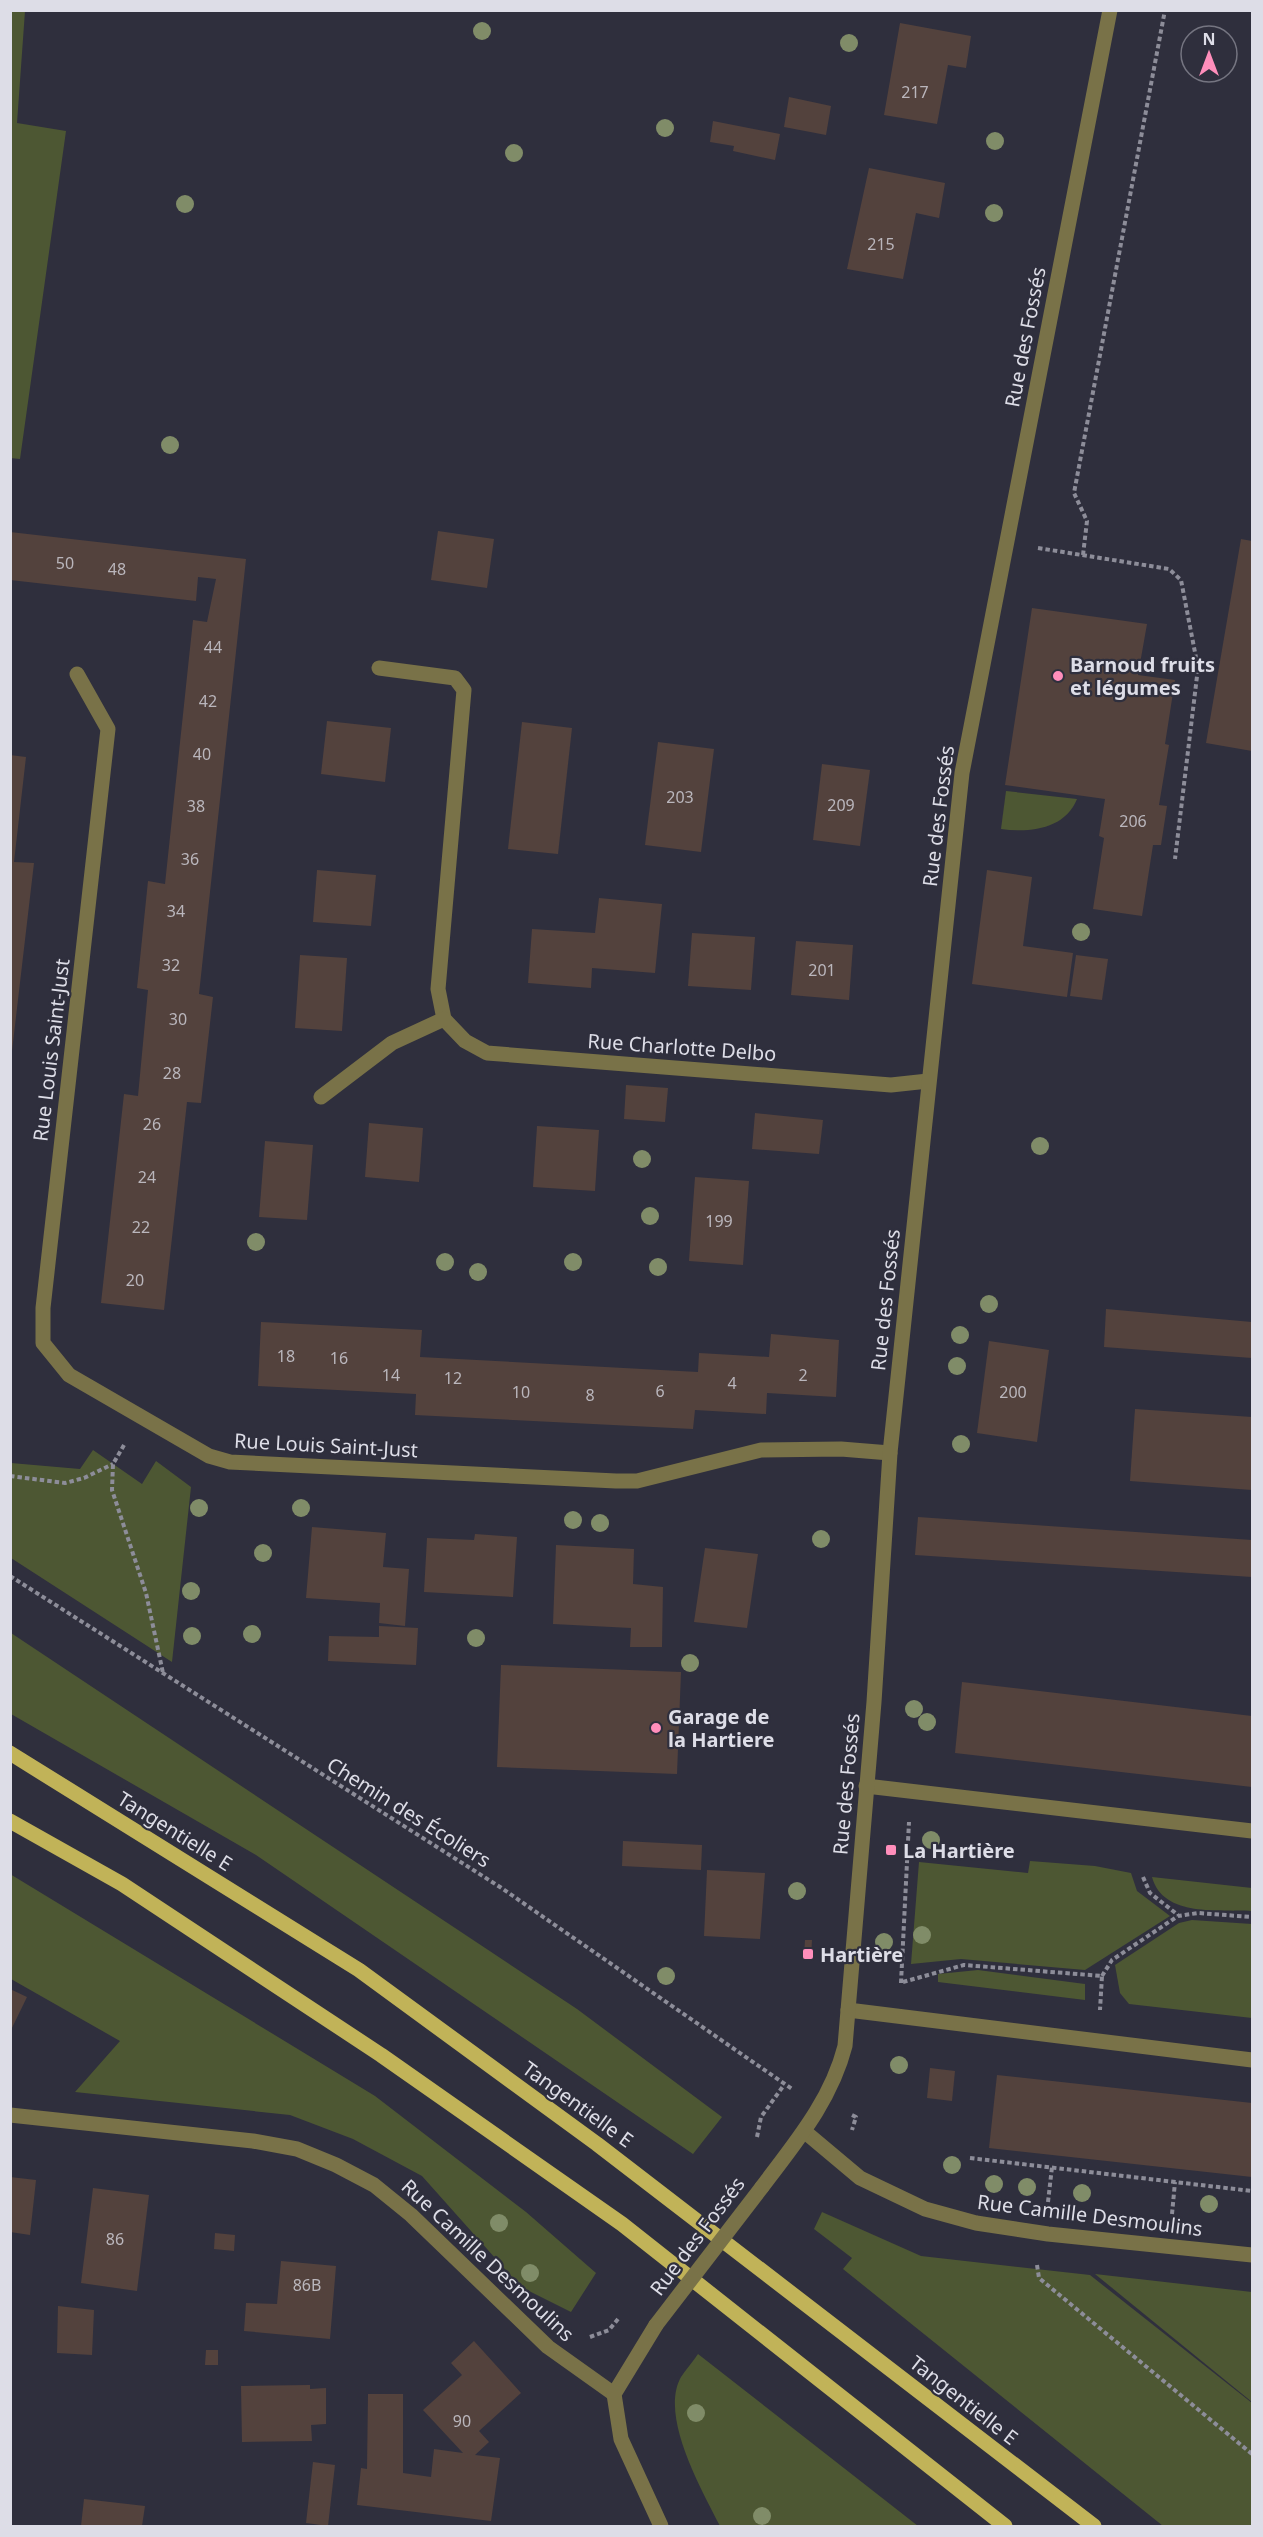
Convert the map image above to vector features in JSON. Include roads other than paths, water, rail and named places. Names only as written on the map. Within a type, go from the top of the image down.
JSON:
[{"type":"main road","name":"Tangentielle E","points":[[10,1753],[359,1970],[597,2144],[1094,2526]]},
{"type":"main road","points":[[10,1821],[122,1884],[342,2029],[622,2224],[1005,2526]]},
{"type":"street","name":"Rue des Fossés","points":[[614,2394],[656,2325],[804,2132],[822,2103],[840,2064],[845,2046],[890,1453],[962,773],[1110,10]]},
{"type":"street","points":[[321,1097],[392,1043],[444,1019],[438,989],[464,690],[455,678],[379,668]]},
{"type":"street","name":"Rue Louis Saint-Just","points":[[76,674],[108,729],[42,1308],[43,1343],[69,1375],[209,1456],[230,1462],[637,1481],[761,1450],[841,1449],[890,1453]]},
{"type":"street","name":"Rue Charlotte Delbo","points":[[444,1019],[465,1041],[487,1053],[891,1085],[928,1081]]},
{"type":"street","points":[[866,1786],[1252,1832]]},
{"type":"street","points":[[848,2010],[1252,2060]]},
{"type":"street","name":"Rue Camille Desmoulins","points":[[10,2115],[253,2141],[297,2149],[336,2165],[374,2185],[411,2215],[548,2347],[614,2394]]},
{"type":"street","name":"Rue Camille Desmoulins","points":[[804,2132],[860,2178],[924,2209],[976,2223],[1048,2234],[1252,2255]]},
{"type":"street","points":[[614,2394],[621,2439],[661,2526]]},
{"type":"place","name":"Barnoud fruits et légumes","points":[[1058,676]]},
{"type":"place","name":"Garage de la Hartiere","points":[[656,1728]]},
{"type":"place","name":"La Hartière","points":[[891,1850]]},
{"type":"place","name":"Hartière","points":[[808,1954]]}]
